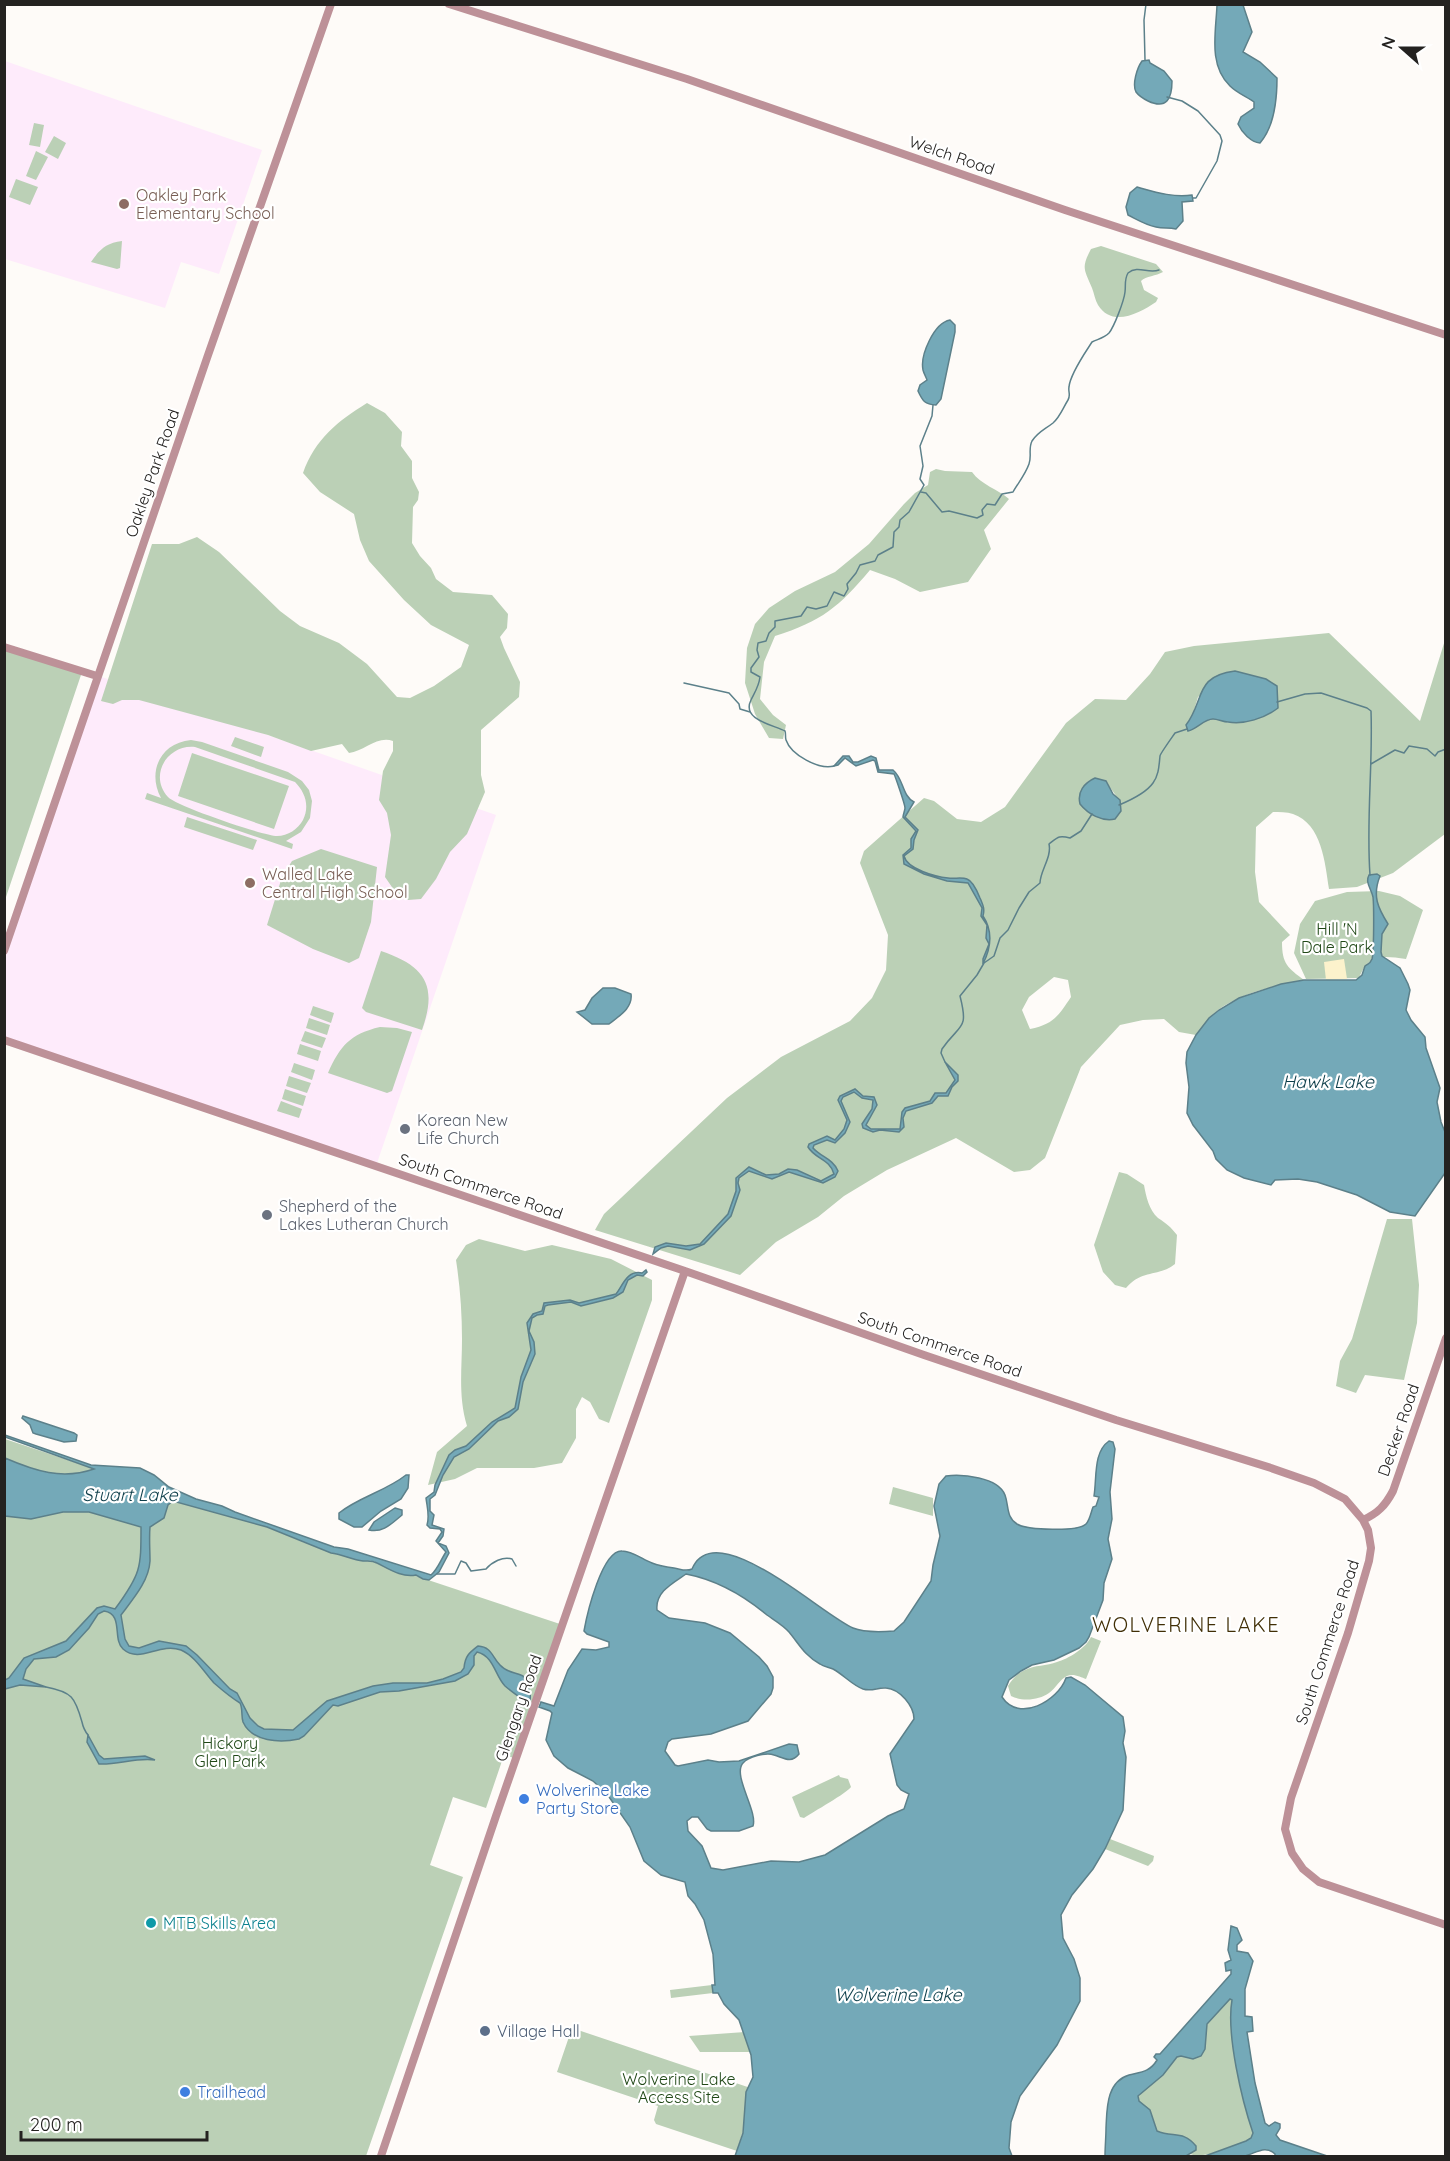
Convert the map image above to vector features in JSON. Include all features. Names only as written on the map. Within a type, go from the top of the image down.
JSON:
[{"type":"street","name":"Oakley Park Road","points":[[4,951],[97,676],[331,4]]},
{"type":"street","name":"Welch Road","points":[[448,4],[687,79],[1074,213],[1446,335]]},
{"type":"street","points":[[4,647],[97,676]]},
{"type":"street","name":"South Commerce Road","points":[[4,1040],[1116,1420],[1308,1481],[1345,1499],[1363,1520],[1368,1530],[1371,1548],[1369,1561],[1349,1630],[1291,1798],[1286,1835],[1292,1853],[1303,1869],[1319,1881],[1446,1925]]},
{"type":"street","name":"Glengary Road","points":[[381,2157],[496,1816],[685,1271]]},
{"type":"street","name":"Decker Road","points":[[1363,1520],[1378,1513],[1385,1506],[1393,1491],[1446,1338]]},
{"type":"shaded area","name":"Oakley Park Elementary School","points":[[5,61],[262,150],[219,274],[181,262],[165,308],[5,259]]},
{"type":"shaded area","name":"Walled Lake Central High School","points":[[99,676],[496,815],[375,1169],[5,1042],[5,951]]},
{"type":"green space","points":[[34,123],[44,125],[40,147],[29,145]]},
{"type":"green space","points":[[54,136],[66,143],[58,159],[45,152]]},
{"type":"green space","points":[[36,151],[48,157],[36,180],[26,176]]},
{"type":"green space","points":[[16,179],[38,187],[30,205],[9,197]]},
{"type":"green space","points":[[122,241],[120,268],[91,262],[104,247]]},
{"type":"green space","points":[[1101,246],[1156,264],[1163,272],[1141,281],[1144,290],[1158,298],[1156,302],[1126,316],[1111,316],[1104,312],[1097,303],[1085,268],[1091,249]]},
{"type":"green space","points":[[367,403],[385,413],[402,432],[401,446],[412,461],[412,478],[419,492],[418,500],[413,507],[412,543],[431,568],[436,579],[453,592],[492,595],[508,614],[507,628],[500,637],[520,682],[519,697],[481,730],[481,775],[485,792],[467,834],[450,852],[436,879],[421,899],[408,900],[394,890],[385,877],[391,835],[387,813],[379,800],[383,771],[393,751],[393,741],[382,740],[349,753],[342,744],[311,751],[268,735],[139,700],[122,700],[113,704],[101,701],[152,544],[179,544],[197,537],[219,552],[280,611],[300,626],[339,643],[367,664],[397,697],[410,698],[434,686],[461,667],[469,645],[431,625],[404,600],[369,561],[360,540],[354,514],[320,492],[303,473],[314,450],[329,432]]},
{"type":"green space","points":[[936,469],[972,472],[1009,499],[984,530],[991,549],[968,582],[920,592],[895,579],[870,570],[849,594],[818,618],[775,636],[764,662],[760,699],[773,715],[786,725],[783,739],[769,738],[755,714],[745,683],[747,648],[755,624],[769,608],[795,591],[835,572],[869,544],[915,493],[928,485],[930,472]]},
{"type":"green space","points":[[1329,633],[1420,721],[1445,640],[1445,834],[1393,873],[1357,887],[1329,889],[1326,868],[1316,835],[1303,819],[1291,813],[1273,812],[1256,827],[1255,872],[1259,902],[1290,935],[1282,942],[1283,956],[1290,969],[1304,980],[1260,990],[1228,1004],[1215,1013],[1196,1035],[1179,1032],[1164,1019],[1143,1020],[1120,1025],[1081,1067],[1045,1158],[1030,1170],[1014,1172],[956,1138],[887,1170],[844,1196],[818,1217],[776,1242],[740,1275],[595,1230],[604,1214],[727,1098],[781,1057],[850,1021],[872,998],[886,970],[888,935],[860,863],[864,851],[924,798],[934,801],[957,819],[981,822],[1005,807],[1066,723],[1095,699],[1126,700],[1150,674],[1165,652],[1194,646]],"holes":[[[1235,671],[1266,679],[1277,687],[1278,708],[1245,722],[1230,723],[1214,719],[1186,725],[1193,714],[1198,697]],[[1095,778],[1106,781],[1120,803],[1116,818],[1083,787]],[[1054,977],[1068,980],[1071,997],[1055,1018],[1045,1025],[1030,1029],[1022,1010],[1029,997]]]},
{"type":"green space","points":[[5,649],[82,672],[5,900]]},
{"type":"green space","points":[[235,737],[264,747],[261,757],[231,746]]},
{"type":"green space","points":[[191,740],[202,742],[288,772],[302,781],[309,790],[312,801],[310,818],[301,832],[286,841],[293,844],[292,849],[145,799],[147,793],[161,798],[155,778],[159,760],[171,747]],"holes":[[[185,747],[195,747],[295,782],[305,800],[305,815],[295,829],[285,835],[277,836],[221,820],[174,801],[162,788],[160,779],[164,763],[169,756]]]},
{"type":"green space","points":[[192,753],[289,786],[274,829],[178,796]]},
{"type":"green space","points":[[187,817],[257,840],[253,850],[184,827]]},
{"type":"green space","points":[[321,849],[377,867],[371,922],[359,958],[349,963],[313,949],[267,925],[282,877],[292,861]]},
{"type":"green space","name":"Hill 'N Dale Park","points":[[1379,891],[1400,896],[1423,910],[1406,959],[1384,957],[1372,960],[1359,978],[1306,979],[1294,953],[1300,924],[1315,901],[1347,892]]},
{"type":"green space","points":[[381,951],[408,963],[424,979],[429,1001],[422,1030],[366,1012],[362,1008]]},
{"type":"green space","points":[[313,1006],[334,1013],[331,1023],[310,1015]]},
{"type":"green space","points":[[309,1018],[330,1025],[327,1035],[306,1028]]},
{"type":"green space","points":[[380,1027],[412,1032],[392,1091],[387,1093],[328,1073],[337,1055],[347,1043],[361,1033]]},
{"type":"green space","points":[[305,1031],[326,1038],[322,1048],[301,1041]]},
{"type":"green space","points":[[300,1044],[321,1051],[318,1061],[297,1054]]},
{"type":"green space","points":[[294,1063],[315,1070],[312,1080],[291,1072]]},
{"type":"green space","points":[[289,1076],[311,1083],[307,1093],[286,1086]]},
{"type":"green space","points":[[285,1089],[306,1096],[303,1106],[282,1099]]},
{"type":"green space","points":[[281,1101],[302,1109],[299,1118],[277,1111]]},
{"type":"green space","points":[[1119,1172],[1127,1174],[1144,1185],[1152,1211],[1177,1235],[1175,1264],[1163,1271],[1144,1275],[1126,1288],[1115,1285],[1103,1272],[1094,1245]]},
{"type":"green space","points":[[1387,1219],[1412,1219],[1419,1285],[1417,1323],[1404,1380],[1365,1375],[1356,1393],[1336,1386],[1340,1361],[1352,1339]]},
{"type":"green space","points":[[479,1239],[525,1251],[552,1245],[611,1259],[652,1280],[652,1300],[609,1423],[599,1419],[590,1402],[582,1397],[576,1409],[576,1438],[562,1463],[534,1468],[477,1468],[455,1479],[428,1485],[437,1452],[467,1426],[461,1393],[462,1319],[456,1260],[466,1245]]},
{"type":"green space","name":"Hickory Glen Park","points":[[5,1439],[560,1624],[514,1758],[504,1755],[486,1808],[453,1797],[430,1865],[463,1877],[366,2156],[5,2156]]},
{"type":"green space","points":[[893,1487],[933,1498],[933,1516],[889,1504]]},
{"type":"green space","points":[[1091,1637],[1101,1641],[1086,1679],[1069,1675],[1049,1693],[1036,1699],[1026,1700],[1011,1696],[1008,1686],[1020,1673],[1029,1668],[1066,1658],[1081,1649]]},
{"type":"green space","points":[[839,1775],[848,1779],[851,1787],[804,1818],[800,1817],[792,1797]]},
{"type":"green space","points":[[1110,1839],[1154,1856],[1153,1861],[1148,1866],[1105,1849]]},
{"type":"green space","points":[[712,1985],[713,1993],[671,1998],[670,1990]]},
{"type":"green space","points":[[1223,1996],[1237,1996],[1256,2138],[1224,2152],[1196,2156],[1159,2143],[1136,2103],[1143,2087]]},
{"type":"green space","name":"Wolverine Lake Access Site","points":[[572,2028],[789,2101],[742,2134],[737,2151],[656,2124],[654,2120],[658,2106],[557,2072]]},
{"type":"green space","points":[[745,2032],[751,2052],[700,2052],[689,2036]]},
{"type":"sand","points":[[1344,959],[1347,979],[1326,980],[1324,962]]},
{"type":"water","points":[[1217,5],[1243,5],[1252,32],[1243,52],[1260,62],[1277,78],[1276,103],[1272,120],[1260,143],[1247,136],[1238,124],[1241,117],[1254,108],[1254,102],[1230,86],[1223,78],[1219,68],[1215,48]]},
{"type":"water","points":[[1149,60],[1150,63],[1164,71],[1172,81],[1171,93],[1164,103],[1148,101],[1136,92],[1135,81],[1138,68],[1142,61]]},
{"type":"water","points":[[1137,187],[1171,195],[1192,195],[1193,201],[1182,202],[1183,221],[1176,229],[1159,228],[1128,215],[1126,207],[1130,193]]},
{"type":"water","points":[[950,320],[955,325],[955,332],[941,399],[936,405],[929,404],[923,400],[918,391],[920,385],[927,380],[923,370],[926,348],[939,327]]},
{"type":"water","points":[[1235,671],[1266,679],[1277,686],[1278,708],[1261,718],[1247,722],[1234,723],[1210,719],[1188,731],[1186,725],[1206,684],[1213,678]]},
{"type":"water","points":[[843,756],[849,756],[853,762],[858,762],[871,756],[876,758],[879,770],[893,770],[897,774],[907,796],[914,802],[905,817],[918,830],[913,849],[904,856],[906,861],[923,872],[936,876],[969,880],[983,905],[983,916],[987,925],[981,916],[982,908],[968,883],[947,881],[924,874],[904,864],[903,855],[911,848],[911,839],[916,831],[903,817],[905,805],[894,774],[878,772],[873,760],[856,766],[845,758],[834,766]]},
{"type":"water","points":[[1095,778],[1106,781],[1113,794],[1120,800],[1121,811],[1115,819],[1096,816],[1080,804],[1082,788]]},
{"type":"water","name":"Hawk Lake","points":[[1369,875],[1380,876],[1376,890],[1377,902],[1388,924],[1382,934],[1382,956],[1400,968],[1408,984],[1410,990],[1406,1010],[1425,1037],[1426,1048],[1440,1088],[1437,1102],[1445,1132],[1445,1173],[1415,1216],[1390,1212],[1357,1195],[1317,1182],[1298,1179],[1275,1180],[1271,1185],[1244,1178],[1227,1170],[1216,1159],[1187,1113],[1189,1087],[1187,1052],[1196,1035],[1209,1018],[1219,1010],[1239,998],[1281,984],[1304,980],[1356,980],[1362,975],[1373,955],[1373,897],[1368,883]]},
{"type":"water","points":[[987,925],[990,934],[989,946],[983,964],[983,959],[989,944],[986,938]]},
{"type":"water","points":[[603,988],[615,988],[631,994],[630,1003],[609,1024],[592,1024],[577,1012],[585,1010],[592,998]]},
{"type":"water","points":[[945,1062],[958,1075],[958,1081],[948,1096],[938,1096],[932,1103],[906,1111],[903,1118],[904,1127],[899,1132],[880,1130],[873,1132],[863,1128],[862,1124],[872,1109],[873,1100],[862,1098],[854,1092],[843,1097],[841,1101],[850,1122],[845,1133],[835,1143],[827,1140],[814,1145],[813,1148],[836,1167],[838,1171],[835,1177],[823,1183],[789,1172],[772,1179],[749,1171],[739,1178],[740,1190],[731,1216],[704,1244],[690,1250],[668,1246],[653,1254],[655,1247],[666,1243],[686,1246],[700,1244],[728,1214],[736,1191],[736,1178],[749,1167],[766,1175],[779,1174],[788,1169],[797,1170],[821,1181],[834,1174],[829,1165],[808,1147],[809,1144],[827,1136],[835,1140],[844,1129],[847,1120],[838,1100],[840,1096],[855,1089],[863,1096],[874,1097],[877,1105],[866,1125],[871,1129],[900,1129],[902,1112],[905,1108],[930,1101],[935,1093],[946,1093],[955,1080]]},
{"type":"water","name":"Stuart Lake","points":[[646,1270],[643,1276],[637,1275],[628,1280],[623,1292],[613,1298],[581,1306],[571,1302],[548,1305],[545,1306],[543,1314],[532,1318],[529,1331],[534,1342],[535,1354],[523,1382],[518,1409],[509,1417],[498,1421],[469,1449],[454,1457],[435,1495],[430,1499],[430,1511],[434,1515],[432,1525],[444,1529],[443,1536],[438,1543],[446,1546],[449,1553],[439,1572],[429,1580],[416,1575],[401,1574],[373,1561],[331,1553],[267,1527],[173,1501],[168,1505],[164,1518],[150,1527],[150,1561],[147,1576],[140,1590],[121,1615],[125,1639],[129,1646],[139,1648],[159,1641],[186,1646],[230,1689],[237,1693],[250,1718],[264,1729],[293,1730],[327,1701],[373,1686],[393,1683],[427,1683],[443,1679],[461,1672],[468,1655],[478,1646],[489,1650],[505,1670],[523,1676],[530,1693],[529,1704],[505,1686],[491,1662],[483,1654],[477,1652],[474,1656],[474,1665],[468,1674],[455,1681],[380,1692],[338,1706],[333,1705],[304,1736],[299,1739],[275,1741],[253,1734],[247,1729],[243,1722],[240,1703],[214,1683],[191,1656],[173,1648],[143,1654],[129,1653],[123,1649],[118,1639],[114,1617],[104,1611],[98,1614],[69,1650],[56,1657],[34,1659],[26,1669],[23,1679],[46,1687],[20,1685],[5,1689],[5,1680],[24,1658],[66,1641],[97,1608],[104,1606],[115,1609],[138,1570],[141,1527],[89,1512],[63,1512],[31,1519],[5,1516],[5,1458],[27,1467],[60,1474],[94,1469],[5,1437],[5,1435],[91,1465],[140,1468],[154,1475],[169,1487],[196,1499],[222,1506],[334,1547],[348,1549],[431,1575],[446,1552],[436,1541],[442,1532],[440,1529],[430,1528],[427,1525],[426,1498],[434,1492],[449,1455],[466,1446],[492,1422],[515,1408],[521,1377],[531,1350],[527,1323],[533,1314],[542,1311],[544,1303],[570,1300],[579,1303],[616,1294],[629,1276]]},
{"type":"water","points":[[23,1416],[74,1433],[77,1435],[76,1441],[64,1442],[33,1433],[30,1425],[22,1418]]},
{"type":"water","name":"Wolverine Lake","points":[[1109,1441],[1113,1442],[1115,1449],[1110,1492],[1112,1519],[1108,1539],[1112,1559],[1104,1583],[1103,1600],[1089,1637],[1079,1648],[1054,1660],[1032,1665],[1021,1671],[1009,1680],[1002,1697],[1009,1705],[1018,1708],[1037,1706],[1047,1701],[1062,1686],[1066,1678],[1071,1677],[1085,1685],[1123,1717],[1125,1731],[1123,1743],[1126,1757],[1123,1810],[1105,1849],[1093,1869],[1072,1895],[1061,1915],[1063,1938],[1074,1959],[1080,1978],[1080,2001],[1057,2045],[1020,2096],[1011,2122],[1009,2148],[1012,2156],[735,2156],[743,2133],[746,2092],[753,2077],[751,2055],[739,2020],[724,2004],[718,1993],[713,1993],[712,1985],[715,1985],[713,1954],[704,1920],[688,1896],[685,1882],[661,1875],[644,1861],[630,1827],[607,1794],[593,1781],[568,1768],[554,1756],[546,1740],[552,1713],[539,1707],[541,1702],[554,1706],[568,1670],[582,1649],[596,1650],[609,1647],[609,1642],[584,1631],[592,1598],[602,1571],[615,1553],[622,1551],[657,1565],[685,1570],[692,1569],[704,1555],[722,1553],[745,1560],[770,1573],[853,1628],[878,1632],[894,1631],[904,1622],[931,1581],[940,1536],[934,1506],[939,1484],[946,1476],[970,1476],[995,1484],[1005,1495],[1009,1515],[1017,1524],[1041,1529],[1081,1527],[1086,1524],[1099,1497],[1094,1496],[1098,1458]],"holes":[[[686,1574],[719,1584],[749,1601],[787,1629],[810,1657],[837,1671],[855,1685],[866,1690],[891,1689],[905,1699],[912,1709],[914,1719],[890,1754],[897,1785],[909,1794],[904,1809],[888,1816],[825,1855],[799,1862],[771,1861],[723,1870],[711,1868],[702,1846],[688,1831],[687,1821],[692,1817],[698,1817],[711,1831],[739,1831],[753,1826],[754,1819],[741,1776],[740,1769],[743,1763],[762,1755],[771,1754],[790,1760],[799,1754],[797,1745],[789,1744],[739,1761],[708,1760],[678,1766],[665,1751],[668,1742],[672,1739],[711,1734],[748,1721],[771,1694],[773,1688],[773,1677],[767,1666],[730,1633],[705,1623],[669,1618],[657,1610],[659,1598],[671,1585]]]},
{"type":"water","points":[[409,1475],[408,1488],[401,1499],[381,1511],[362,1527],[354,1527],[339,1519],[339,1513],[347,1507]]},
{"type":"water","points":[[395,1508],[402,1510],[402,1515],[383,1529],[369,1530],[374,1522]]},
{"type":"water","points":[[88,1735],[99,1755],[104,1759],[145,1756],[155,1760],[99,1764],[87,1742]]},
{"type":"water","points":[[1231,1926],[1237,1928],[1242,1940],[1237,1945],[1237,1951],[1248,1953],[1253,1961],[1245,1989],[1245,2016],[1252,2017],[1253,2031],[1247,2032],[1255,2083],[1265,2123],[1269,2126],[1275,2122],[1280,2124],[1276,2135],[1280,2140],[1327,2156],[1275,2156],[1271,2151],[1260,2150],[1239,2157],[1205,2156],[1246,2141],[1253,2133],[1236,2067],[1231,2031],[1232,2000],[1230,1999],[1207,2024],[1205,2049],[1201,2056],[1193,2059],[1177,2057],[1163,2075],[1138,2096],[1139,2101],[1150,2110],[1157,2131],[1187,2138],[1196,2146],[1196,2150],[1186,2156],[1105,2156],[1107,2113],[1112,2090],[1121,2079],[1151,2067],[1157,2060],[1154,2057],[1156,2054],[1160,2054],[1231,1974],[1231,1970],[1226,1971],[1225,1963],[1231,1960],[1228,1950]]},
{"type":"waterway","points":[[1145,60],[1146,4]]},
{"type":"waterway","points":[[1167,97],[1182,101],[1198,111],[1220,135],[1222,141],[1217,161],[1196,198],[1193,198]]},
{"type":"waterway","points":[[921,492],[926,493],[942,512],[949,511],[977,518],[983,515],[982,510],[987,504],[995,505],[1002,494],[1013,492],[1029,464],[1032,441],[1055,421],[1068,400],[1070,382],[1082,358],[1092,342],[1105,336],[1111,330],[1123,301],[1128,273],[1136,270],[1159,270]]},
{"type":"waterway","points":[[834,766],[821,766],[799,756],[789,746],[785,731],[754,717],[749,707],[760,677],[751,672],[751,668],[759,657],[758,643],[766,641],[769,633],[775,627],[775,621],[801,616],[807,607],[816,609],[827,606],[834,592],[844,596],[848,589],[847,584],[860,565],[875,561],[878,555],[893,547],[894,532],[899,527],[900,520],[909,512],[924,485],[920,479],[923,466],[920,446],[932,416],[933,405]]},
{"type":"waterway","points":[[684,683],[729,693],[739,704],[740,709],[750,712]]},
{"type":"waterway","points":[[1277,702],[1305,694],[1321,693],[1371,711],[1370,875]]},
{"type":"waterway","points":[[1119,805],[1150,787],[1156,777],[1162,752],[1175,733],[1187,729]]},
{"type":"waterway","points":[[1371,764],[1395,750],[1404,753],[1409,746],[1427,749],[1435,756],[1446,749]]},
{"type":"waterway","points":[[945,1062],[941,1053],[942,1049],[963,1021],[960,996],[984,963],[994,956],[1000,938],[1008,930],[1029,892],[1040,883],[1049,854],[1049,844],[1059,837],[1070,838],[1081,831],[1092,814]]},
{"type":"waterway","points":[[437,1574],[455,1574],[461,1561],[466,1563],[471,1571],[486,1569],[494,1562],[505,1558],[512,1559],[516,1566]]},
{"type":"waterway","points":[[46,1687],[62,1691],[71,1697],[88,1735]]},
{"type":"place","name":"Oakley Park Elementary School","points":[[124,204]]},
{"type":"place","name":"Walled Lake Central High School","points":[[250,883]]},
{"type":"place","name":"Korean New Life Church","points":[[405,1129]]},
{"type":"place","name":"Shepherd of the Lakes Lutheran Church","points":[[267,1215]]},
{"type":"place","name":"Wolverine Lake Party Store","points":[[524,1799]]},
{"type":"place","name":"MTB Skills Area","points":[[151,1923]]},
{"type":"place","name":"Village Hall","points":[[485,2031]]},
{"type":"place","name":"Trailhead","points":[[185,2092]]},
{"type":"district","name":"WOLVERINE LAKE","points":[[1186,1624]]}]
